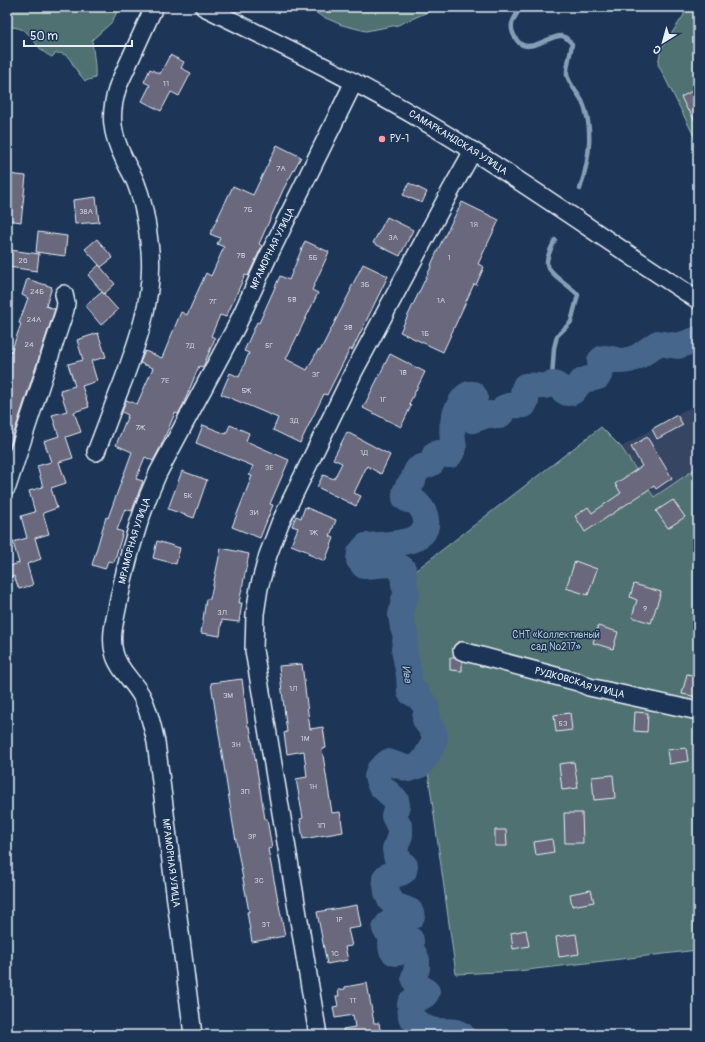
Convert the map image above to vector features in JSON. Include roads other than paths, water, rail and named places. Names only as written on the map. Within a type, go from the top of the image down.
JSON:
[{"type":"street","points":[[96,452],[137,344],[148,299],[150,253],[144,210],[138,187],[118,146],[112,123],[112,112],[118,86],[154,7]]},
{"type":"street","name":"САМАРКАНДСКАЯ УЛИЦА","points":[[204,7],[354,82],[432,126],[473,151],[698,300]]},
{"type":"street","name":"МРАМОРНАЯ УЛИЦА","points":[[193,1035],[156,742],[142,697],[118,663],[114,653],[112,636],[125,566],[139,519],[150,490],[236,327],[267,259],[354,82]]},
{"type":"street","points":[[318,1035],[256,668],[254,626],[257,600],[268,555],[286,508],[353,373],[473,151]]},
{"type":"street","points":[[7,487],[65,310],[66,303],[64,294]]},
{"type":"street","name":"РУДКОВСКАЯ УЛИЦА","points":[[462,651],[578,682],[588,687],[698,712]]},
{"type":"waterway","points":[[521,7],[512,22],[513,34],[521,44],[526,46],[539,44],[557,36],[567,38],[572,44],[567,75],[582,101],[586,112],[589,134],[588,156],[580,189]]},
{"type":"waterway","points":[[548,386],[552,378],[554,348],[557,336],[571,322],[578,295],[556,276],[547,264],[548,255],[555,240]]},
{"type":"waterway","name":"Ива","points":[[462,1035],[453,1031],[436,1031],[426,1028],[411,1017],[411,1002],[425,995],[427,992],[416,983],[414,977],[417,968],[417,960],[411,948],[411,940],[408,939],[403,949],[396,953],[391,948],[392,935],[385,929],[388,924],[407,920],[412,916],[410,911],[395,905],[390,900],[387,892],[385,878],[389,875],[401,873],[404,871],[405,866],[396,856],[395,849],[400,835],[400,828],[394,816],[397,805],[396,800],[380,785],[377,777],[379,770],[388,762],[409,769],[420,765],[430,749],[435,735],[425,719],[427,710],[426,705],[420,699],[418,694],[413,694],[410,692],[409,675],[404,649],[406,635],[403,628],[401,615],[404,600],[407,594],[404,585],[403,569],[399,566],[390,564],[364,566],[359,560],[360,553],[366,546],[404,542],[421,535],[425,528],[426,520],[419,505],[412,499],[408,500],[405,498],[406,490],[413,481],[417,470],[432,463],[435,454],[450,455],[454,448],[452,426],[457,409],[469,394],[473,394],[475,397],[469,411],[473,420],[490,414],[499,416],[505,407],[512,405],[524,405],[526,401],[523,394],[525,386],[545,386],[555,384],[565,392],[571,393],[582,381],[598,377],[601,371],[600,361],[603,358],[627,361],[641,355],[658,343],[678,346],[698,339]]},
{"type":"place","name":"РУ-1","points":[[382,139]]},
{"type":"park label","name":"СНТ «Коллективный сад №217»","points":[[556,640]]}]
